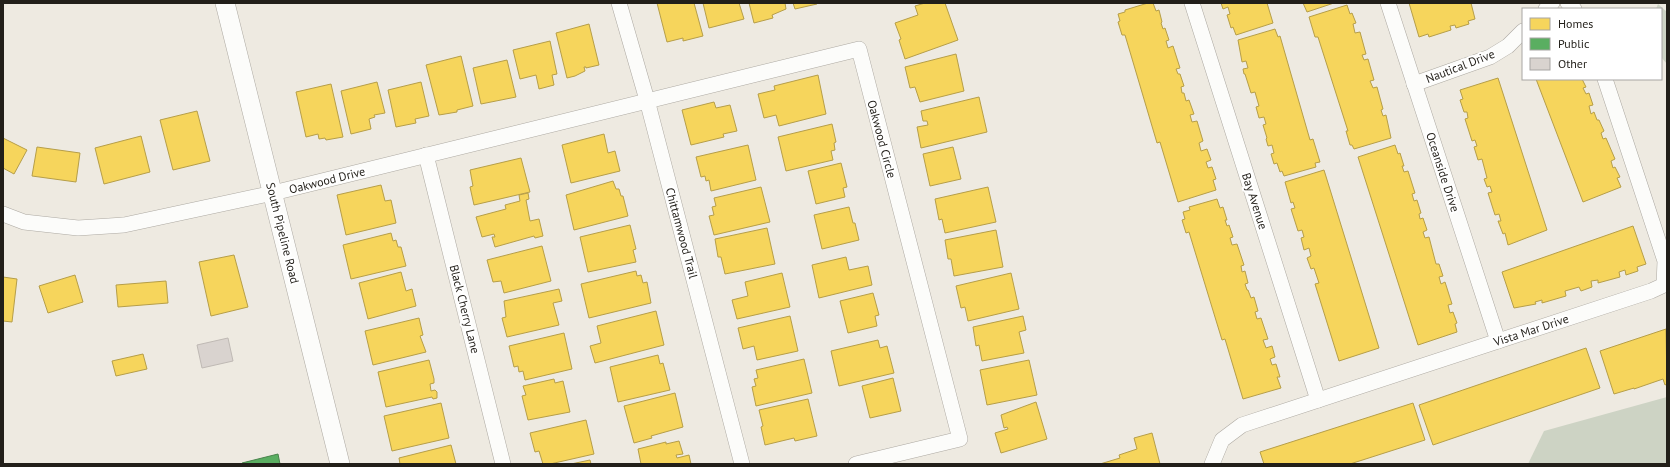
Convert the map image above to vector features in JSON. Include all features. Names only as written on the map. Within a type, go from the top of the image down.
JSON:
[{"type":"street","name":"South Pipeline Road","points":[[225,3],[340,464]]},
{"type":"street","name":"Chittamwood Trail","points":[[619,3],[648,100],[742,464]]},
{"type":"street","name":"Bay Avenue","points":[[1192,3],[1318,400]]},
{"type":"street","name":"Oceanside Drive","points":[[1388,3],[1498,341]]},
{"type":"street","name":"Nautical Drive","points":[[1414,84],[1490,57],[1508,46],[1522,32]]},
{"type":"street","name":"Oakwood Circle","points":[[648,100],[859,49],[960,439],[856,464]]},
{"type":"street","name":"Vista Mar Drive","points":[[1212,464],[1222,440],[1242,425],[1651,291],[1664,285],[1664,261],[1605,80]]},
{"type":"street","name":"Oakwood Drive","points":[[3,214],[24,222],[78,228],[124,225],[273,193],[648,100]]},
{"type":"street","name":"Black Cherry Lane","points":[[426,155],[503,464]]},
{"type":"green space","points":[[1658,4],[1667,12],[1667,64],[1662,58],[1662,8],[1656,8]]},
{"type":"green space","points":[[1667,397],[1667,464],[1528,464],[1544,431]]},
{"type":"building: Homes","points":[[657,3],[694,3],[703,36],[683,41],[683,38],[667,42]]},
{"type":"building: Homes","points":[[703,3],[739,3],[744,19],[709,28]]},
{"type":"building: Homes","points":[[749,3],[785,3],[786,9],[772,15],[773,18],[754,23]]},
{"type":"building: Homes","points":[[793,3],[817,3],[817,4],[795,9]]},
{"type":"building: Homes","points":[[925,3],[945,3],[958,40],[905,59],[899,40],[901,39],[895,23],[918,15],[915,6]]},
{"type":"building: Homes","points":[[1148,3],[1153,3],[1156,11],[1159,10],[1163,29],[1165,28],[1169,40],[1166,41],[1168,48],[1173,46],[1180,68],[1176,69],[1178,74],[1180,74],[1184,86],[1181,87],[1182,93],[1184,93],[1186,101],[1189,100],[1194,114],[1190,115],[1192,122],[1197,121],[1203,141],[1199,143],[1201,151],[1207,149],[1211,160],[1206,162],[1208,168],[1212,167],[1216,179],[1213,180],[1216,190],[1178,202],[1160,142],[1157,143],[1125,35],[1122,35],[1118,22],[1120,21],[1118,14],[1125,12],[1125,10]]},
{"type":"building: Homes","points":[[1221,3],[1267,3],[1273,23],[1236,35],[1233,27],[1231,28],[1227,15],[1230,14],[1228,7],[1223,9]]},
{"type":"building: Homes","points":[[1303,3],[1334,3],[1307,12]]},
{"type":"building: Homes","points":[[1409,3],[1471,3],[1475,19],[1468,21],[1469,24],[1456,28],[1455,25],[1450,26],[1451,30],[1429,37],[1428,34],[1419,37]]},
{"type":"building: Homes","points":[[1347,5],[1350,14],[1352,13],[1356,23],[1353,24],[1355,33],[1360,32],[1366,54],[1362,55],[1364,60],[1368,59],[1374,80],[1370,81],[1373,88],[1377,87],[1383,109],[1381,110],[1383,116],[1386,115],[1391,138],[1354,149],[1352,145],[1350,145],[1346,131],[1348,131],[1318,37],[1315,37],[1309,17]]},
{"type":"building: Homes","points":[[589,24],[599,65],[586,68],[584,67],[585,71],[567,78],[556,33]]},
{"type":"building: Homes","points":[[1275,29],[1278,37],[1280,36],[1310,140],[1313,139],[1320,162],[1315,163],[1316,167],[1284,176],[1282,171],[1280,172],[1277,163],[1274,164],[1271,154],[1274,153],[1272,145],[1268,146],[1263,125],[1266,124],[1264,117],[1259,118],[1256,107],[1259,106],[1255,92],[1251,93],[1244,74],[1243,69],[1248,68],[1246,61],[1242,62],[1238,40]]},
{"type":"building: Homes","points":[[550,41],[557,74],[552,75],[554,85],[539,89],[536,75],[520,79],[513,50]]},
{"type":"building: Homes","points":[[956,54],[964,91],[920,102],[915,87],[910,88],[905,67]]},
{"type":"building: Homes","points":[[461,56],[473,106],[457,110],[457,112],[439,115],[426,65]]},
{"type":"building: Homes","points":[[507,60],[516,97],[481,104],[473,68]]},
{"type":"building: Homes","points":[[818,75],[826,114],[779,126],[776,115],[764,118],[758,94],[775,90],[774,86]]},
{"type":"building: Homes","points":[[1498,78],[1547,230],[1508,245],[1505,233],[1503,234],[1498,221],[1501,221],[1499,214],[1495,215],[1488,193],[1492,192],[1490,186],[1487,187],[1484,179],[1487,178],[1482,159],[1478,160],[1474,147],[1477,146],[1475,140],[1472,141],[1465,119],[1468,118],[1467,112],[1464,112],[1460,100],[1463,99],[1460,90]]},
{"type":"building: Homes","points":[[1536,80],[1582,80],[1586,87],[1583,88],[1586,94],[1589,93],[1593,105],[1589,106],[1591,114],[1594,112],[1597,120],[1599,120],[1604,131],[1601,133],[1603,139],[1606,138],[1615,159],[1611,161],[1613,168],[1615,167],[1620,177],[1617,178],[1621,187],[1583,202]]},
{"type":"building: Homes","points":[[377,82],[385,113],[374,115],[375,117],[369,119],[371,129],[351,134],[341,91]]},
{"type":"building: Homes","points":[[421,82],[429,116],[415,119],[416,123],[396,127],[388,90]]},
{"type":"building: Homes","points":[[331,84],[343,137],[326,140],[325,138],[319,139],[318,134],[306,137],[296,92]]},
{"type":"building: Homes","points":[[979,97],[987,132],[921,148],[917,127],[928,125],[927,121],[923,121],[921,111]]},
{"type":"building: Homes","points":[[714,102],[716,108],[730,105],[737,131],[723,134],[724,137],[691,145],[682,110]]},
{"type":"building: Homes","points":[[197,111],[210,161],[173,170],[160,120]]},
{"type":"building: Homes","points":[[832,124],[836,142],[834,143],[835,150],[831,151],[833,160],[786,171],[778,137]]},
{"type":"building: Homes","points":[[604,134],[608,153],[615,151],[620,171],[571,183],[562,145]]},
{"type":"building: Homes","points":[[141,136],[150,172],[104,184],[95,148]]},
{"type":"building: Homes","points":[[3,138],[27,150],[14,174],[3,168]]},
{"type":"building: Homes","points":[[748,145],[756,180],[711,191],[709,180],[706,181],[705,176],[701,177],[696,157]]},
{"type":"building: Homes","points":[[1395,145],[1398,154],[1400,153],[1404,166],[1402,166],[1404,172],[1408,171],[1415,193],[1412,194],[1414,201],[1417,200],[1421,213],[1419,214],[1420,219],[1423,218],[1427,230],[1423,232],[1425,238],[1429,237],[1436,264],[1439,264],[1443,276],[1439,277],[1441,284],[1445,282],[1452,304],[1448,305],[1450,313],[1453,312],[1457,323],[1455,324],[1457,332],[1418,345],[1358,157]]},
{"type":"building: Homes","points":[[37,147],[80,153],[76,182],[32,176]]},
{"type":"building: Homes","points":[[953,147],[961,179],[930,186],[923,154]]},
{"type":"building: Homes","points":[[521,158],[530,192],[474,205],[470,187],[473,186],[470,170]]},
{"type":"building: Homes","points":[[841,163],[847,187],[843,188],[845,197],[816,204],[808,171]]},
{"type":"building: Homes","points":[[1324,170],[1379,348],[1339,361],[1315,284],[1319,283],[1314,268],[1311,269],[1307,258],[1311,256],[1309,248],[1304,250],[1301,238],[1304,237],[1302,230],[1298,231],[1291,209],[1295,208],[1293,202],[1291,203],[1285,182]]},
{"type":"building: Homes","points":[[613,181],[616,189],[619,189],[621,196],[623,196],[628,216],[574,230],[566,195]]},
{"type":"building: Homes","points":[[381,185],[385,201],[391,200],[396,223],[346,235],[337,195]]},
{"type":"building: Homes","points":[[761,187],[770,222],[714,235],[709,216],[714,215],[712,207],[716,206],[714,198]]},
{"type":"building: Homes","points":[[988,187],[996,222],[945,233],[942,219],[939,220],[935,199]]},
{"type":"building: Homes","points":[[528,193],[529,199],[526,200],[530,221],[539,219],[543,236],[535,238],[534,236],[495,247],[492,237],[495,237],[494,234],[482,237],[476,217],[506,209],[505,205],[520,201],[519,195]]},
{"type":"building: Homes","points":[[1217,199],[1220,208],[1223,207],[1227,220],[1225,220],[1227,226],[1229,225],[1233,237],[1230,238],[1232,245],[1237,244],[1244,265],[1241,266],[1242,272],[1245,271],[1248,283],[1245,284],[1251,298],[1254,297],[1258,311],[1255,312],[1257,319],[1261,318],[1268,339],[1263,340],[1266,348],[1272,346],[1275,357],[1270,359],[1272,365],[1276,364],[1280,377],[1277,377],[1281,388],[1243,399],[1225,339],[1222,340],[1189,232],[1186,233],[1182,220],[1185,219],[1183,212],[1190,210],[1189,207]]},
{"type":"building: Homes","points":[[849,207],[859,240],[822,249],[814,215]]},
{"type":"building: Homes","points":[[630,225],[636,249],[633,250],[636,262],[588,272],[580,237]]},
{"type":"building: Homes","points":[[1633,226],[1646,264],[1637,267],[1638,271],[1626,275],[1625,270],[1619,272],[1620,277],[1598,283],[1598,280],[1591,281],[1592,287],[1581,291],[1579,287],[1565,291],[1566,296],[1542,303],[1542,300],[1535,302],[1536,304],[1514,308],[1502,272]]},
{"type":"building: Homes","points":[[767,228],[775,264],[725,274],[721,257],[718,257],[715,239]]},
{"type":"building: Homes","points":[[996,230],[1003,267],[954,276],[951,259],[948,259],[945,240]]},
{"type":"building: Homes","points":[[391,233],[393,241],[396,240],[398,247],[401,247],[406,266],[351,279],[343,245]]},
{"type":"building: Homes","points":[[542,246],[551,281],[504,293],[501,281],[493,282],[487,260]]},
{"type":"building: Homes","points":[[234,255],[248,307],[211,316],[199,262]]},
{"type":"building: Homes","points":[[846,257],[849,270],[868,266],[872,285],[819,298],[812,265]]},
{"type":"building: Homes","points":[[636,271],[637,276],[641,275],[643,283],[647,282],[651,303],[589,318],[581,284]]},
{"type":"building: Homes","points":[[401,272],[406,291],[412,289],[416,306],[368,319],[359,283]]},
{"type":"building: Homes","points":[[782,273],[790,307],[737,319],[732,300],[748,296],[745,282]]},
{"type":"building: Homes","points":[[1011,273],[1019,309],[968,321],[965,307],[961,308],[956,286]]},
{"type":"building: Homes","points":[[75,275],[83,302],[48,313],[39,286]]},
{"type":"building: Homes","points":[[3,277],[17,279],[12,322],[3,321]]},
{"type":"building: Homes","points":[[166,281],[168,303],[118,307],[116,285]]},
{"type":"building: Homes","points":[[559,289],[562,301],[553,303],[559,325],[507,337],[502,318],[506,317],[504,301]]},
{"type":"building: Homes","points":[[873,293],[879,315],[875,316],[877,326],[848,333],[840,301]]},
{"type":"building: Homes","points":[[656,311],[664,345],[595,363],[590,346],[601,343],[597,326]]},
{"type":"building: Homes","points":[[790,316],[798,351],[757,360],[754,346],[743,349],[738,328]]},
{"type":"building: Homes","points":[[1023,316],[1026,330],[1019,332],[1024,353],[982,361],[979,345],[976,346],[973,327]]},
{"type":"building: Homes","points":[[419,318],[423,335],[420,336],[426,352],[373,365],[365,331]]},
{"type":"building: Homes","points":[[1666,329],[1667,384],[1665,385],[1663,379],[1614,394],[1600,351]]},
{"type":"building: Homes","points":[[564,333],[572,369],[525,380],[523,371],[519,372],[518,366],[514,367],[509,346]]},
{"type":"building: Homes","points":[[878,340],[880,348],[887,346],[894,373],[839,386],[831,351]]},
{"type":"building: Homes","points":[[1586,348],[1600,388],[1433,445],[1419,405]]},
{"type":"building: Homes","points":[[143,354],[147,369],[116,376],[112,361]]},
{"type":"building: Homes","points":[[658,355],[660,364],[663,363],[670,390],[618,402],[610,367]]},
{"type":"building: Homes","points":[[804,359],[812,393],[756,406],[752,387],[756,386],[754,379],[758,378],[756,370]]},
{"type":"building: Homes","points":[[429,360],[434,379],[434,383],[430,384],[431,391],[435,390],[437,392],[437,398],[433,399],[432,397],[386,407],[378,372]]},
{"type":"building: Homes","points":[[1029,360],[1037,395],[987,405],[980,370]]},
{"type":"building: Homes","points":[[893,378],[901,411],[870,418],[862,386]]},
{"type":"building: Homes","points":[[554,379],[555,383],[563,381],[570,412],[528,420],[522,396],[526,395],[523,386]]},
{"type":"building: Homes","points":[[675,393],[683,427],[651,436],[652,438],[634,443],[624,406]]},
{"type":"building: Homes","points":[[808,399],[817,436],[795,441],[794,438],[765,445],[761,427],[763,426],[759,410]]},
{"type":"building: Homes","points":[[1036,402],[1047,439],[1001,453],[995,433],[1008,429],[1007,427],[1004,428],[1001,415]]},
{"type":"building: Homes","points":[[441,403],[449,438],[392,451],[384,416]]},
{"type":"building: Homes","points":[[1413,403],[1425,440],[1350,464],[1264,464],[1260,452]]},
{"type":"building: Homes","points":[[586,420],[594,454],[550,464],[543,464],[539,451],[535,452],[530,433]]},
{"type":"building: Homes","points":[[1152,433],[1160,464],[1100,464],[1120,458],[1119,455],[1137,449],[1134,438]]},
{"type":"building: Homes","points":[[679,441],[683,454],[676,455],[677,458],[689,455],[691,464],[641,464],[638,449],[666,442],[666,444]]},
{"type":"building: Homes","points":[[451,445],[456,464],[400,464],[399,458]]},
{"type":"building: Homes","points":[[590,460],[591,464],[571,464]]},
{"type":"building: Public","points":[[278,454],[280,464],[242,464],[242,463]]},
{"type":"building: Other","points":[[228,338],[233,361],[202,368],[197,345]]}]
